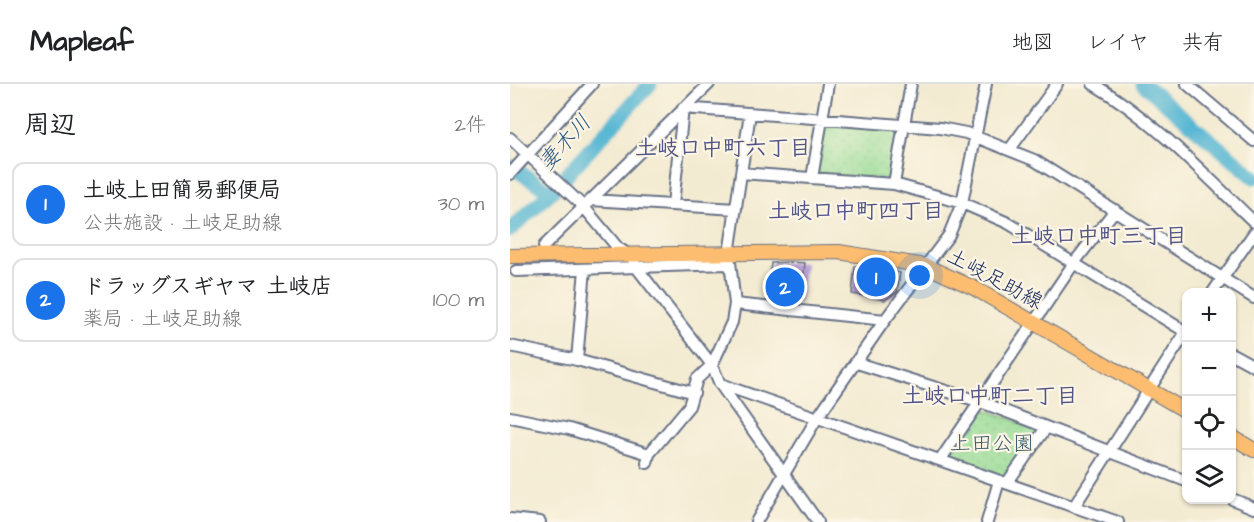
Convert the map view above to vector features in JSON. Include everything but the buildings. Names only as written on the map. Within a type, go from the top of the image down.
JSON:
[{"type":"main road","name":"土岐足助線","points":[[516,265],[729,259],[839,252],[865,254],[926,267],[974,288],[1182,409]]},
{"type":"main road","points":[[1236,439],[1254,450]]},
{"type":"street","points":[[510,174],[531,158],[592,84]]},
{"type":"street","points":[[544,246],[583,202],[709,84]]},
{"type":"street","points":[[812,178],[828,84]]},
{"type":"street","points":[[894,184],[911,84]]},
{"type":"street","points":[[756,522],[782,474],[818,418],[885,320],[949,235],[962,203],[986,84]]},
{"type":"street","points":[[1010,149],[1057,84]]},
{"type":"street","points":[[1093,84],[1110,93],[1154,129],[1254,222]]},
{"type":"street","points":[[1190,85],[1254,141]]},
{"type":"street","points":[[683,108],[940,128],[975,137],[1034,160],[1254,298]]},
{"type":"street","points":[[674,204],[683,108]]},
{"type":"street","points":[[510,417],[569,429],[648,459],[685,411],[698,379],[712,365],[728,333],[735,304],[729,259],[750,113]]},
{"type":"street","points":[[510,138],[583,202],[618,248],[634,262],[712,365],[720,384],[818,522]]},
{"type":"street","points":[[741,173],[894,184],[962,203],[1008,224],[1182,330]]},
{"type":"street","points":[[583,202],[674,204],[736,209]]},
{"type":"street","points":[[941,459],[1074,263],[1115,210]]},
{"type":"street","points":[[1216,288],[1254,233]]},
{"type":"street","points":[[516,265],[585,269],[634,262]]},
{"type":"street","points":[[577,360],[585,269]]},
{"type":"street","points":[[735,304],[885,320]]},
{"type":"street","points":[[1075,505],[1147,389],[1182,338]]},
{"type":"street","points":[[510,345],[577,360],[694,393]]},
{"type":"street","points":[[1236,356],[1254,366]]},
{"type":"street","points":[[857,363],[981,402],[1182,479]]},
{"type":"street","points":[[720,384],[1119,522]]},
{"type":"street","points":[[987,522],[1003,482],[1046,428]]},
{"type":"street","points":[[1236,501],[1254,508]]},
{"type":"street","points":[[510,519],[534,522]]},
{"type":"green space","points":[[824,125],[899,129],[892,178],[888,180],[819,174],[817,171]]},
{"type":"green space","name":"上田公園","points":[[982,408],[1039,429],[1005,479],[946,459]]},
{"type":"waterway","name":"妻木川","points":[[510,230],[551,192],[650,84]]},
{"type":"waterway","name":"妻木川","points":[[1143,84],[1254,177]]},
{"type":"waterway","points":[[510,166],[551,192]]},
{"type":"place","name":"土岐上田簡易郵便局","points":[[876,277]]},
{"type":"place","name":"ドラッグスギヤマ 土岐店","points":[[785,287]]},
{"type":"district","name":"土岐口中町六丁目","points":[[723,148]]},
{"type":"district","name":"土岐口中町四丁目","points":[[856,211]]},
{"type":"district","name":"土岐口中町三丁目","points":[[1099,236]]},
{"type":"district","name":"土岐口中町二丁目","points":[[990,396]]}]
